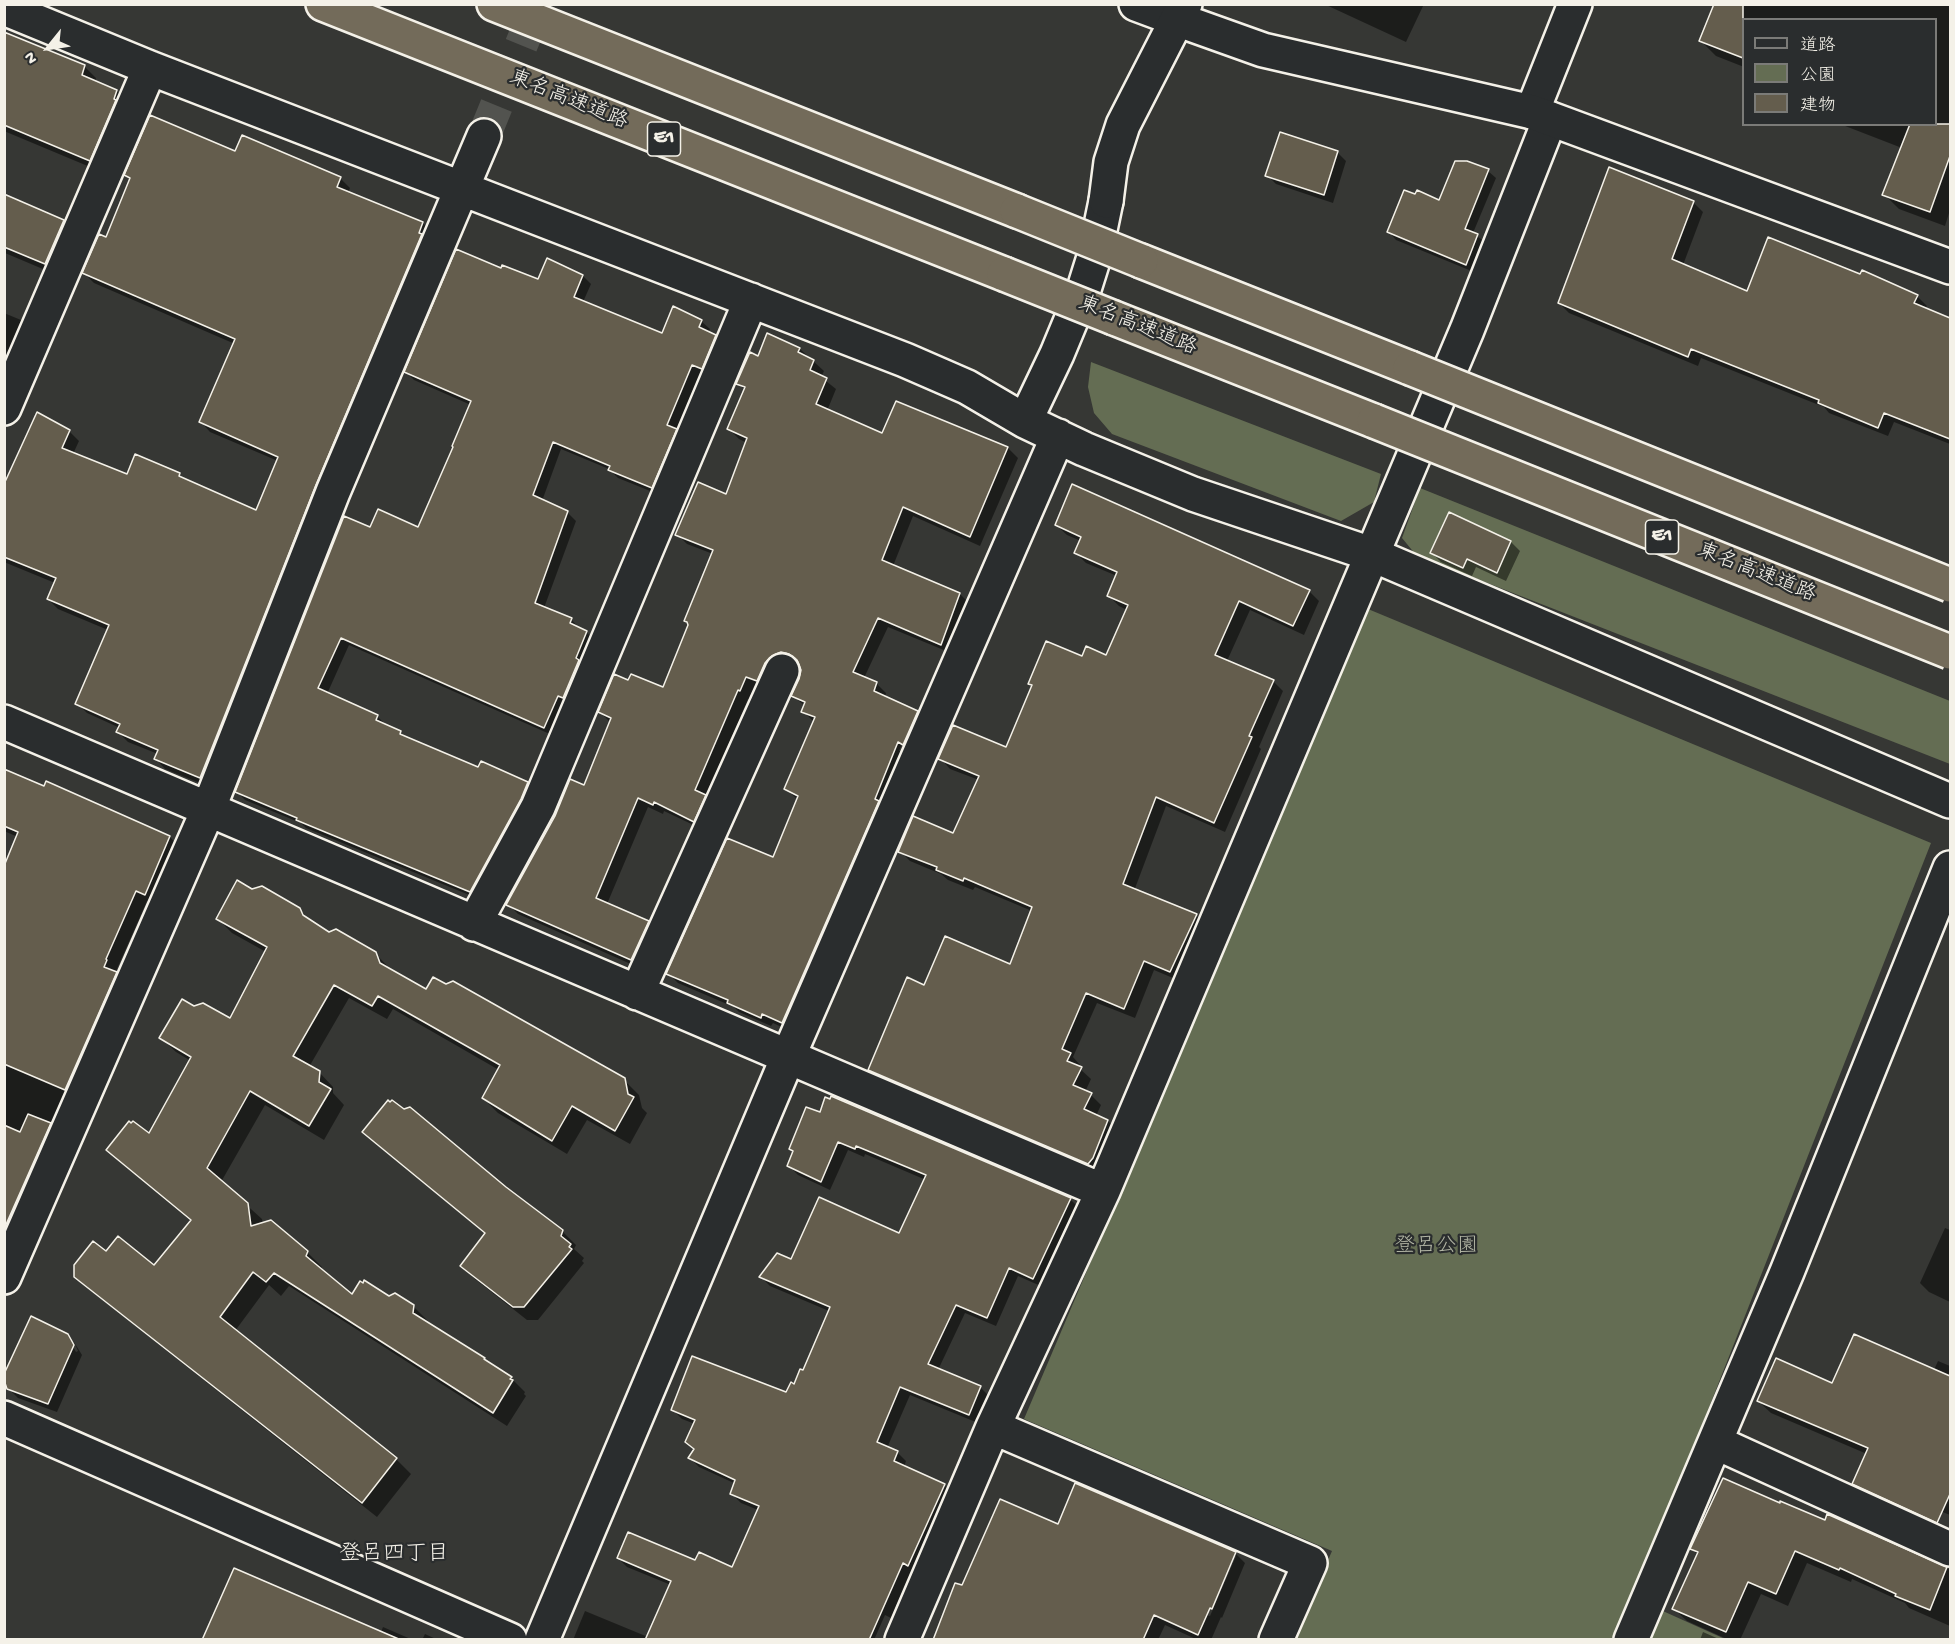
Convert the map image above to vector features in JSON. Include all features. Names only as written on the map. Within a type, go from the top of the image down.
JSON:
[{"type":"highway","name":"東名高速道路","points":[[323,4],[1950,652]]},
{"type":"highway","points":[[494,4],[1950,585]]},
{"type":"street","points":[[1136,4],[1182,12],[1263,50],[1541,115],[1950,267]]},
{"type":"street","points":[[902,1640],[993,1427],[1103,1191],[1467,330],[1541,115],[1575,4]]},
{"type":"street","points":[[4,8],[150,68],[926,369],[967,387],[1025,421],[1192,494],[1371,554],[1950,801]]},
{"type":"street","points":[[1025,421],[1057,354],[1084,289],[1095,254],[1111,162],[1123,125],[1182,12]]},
{"type":"street","points":[[4,408],[150,68]]},
{"type":"street","points":[[4,1277],[208,810],[333,492],[484,136]]},
{"type":"street","points":[[474,924],[538,807],[751,300]]},
{"type":"street","points":[[542,1640],[788,1057],[1058,436]]},
{"type":"street","points":[[637,993],[782,671]]},
{"type":"street","points":[[4,722],[1103,1191]]},
{"type":"street","points":[[1631,1640],[1791,1261],[1950,868]]},
{"type":"street","points":[[4,1418],[510,1640]]},
{"type":"street","points":[[993,1427],[1310,1563],[1276,1640]]},
{"type":"street","points":[[1715,1442],[1950,1549]]},
{"type":"green space","points":[[1091,362],[1381,474],[1374,502],[1341,521],[1112,434],[1094,413],[1088,387]]},
{"type":"green space","points":[[1420,488],[1950,701],[1950,764],[1416,555],[1402,538]]},
{"type":"green space","name":"登呂公園","points":[[1368,609],[1931,843],[1634,1598],[1725,1639],[1294,1639],[1332,1551],[1024,1419]]},
{"type":"building","points":[[1714,4],[1743,4],[1742,58],[1699,41]]},
{"type":"building","points":[[4,32],[85,65],[82,75],[117,90],[114,99],[116,100],[90,161],[4,125]]},
{"type":"building","points":[[150,115],[235,151],[242,135],[341,177],[337,187],[423,222],[419,233],[422,234],[316,485],[200,778],[154,759],[158,750],[116,732],[120,724],[75,704],[109,625],[47,599],[56,578],[4,557],[4,484],[37,412],[70,430],[62,448],[127,474],[135,454],[256,510],[278,457],[199,422],[235,339],[82,273],[99,234],[106,237],[130,178],[124,175]]},
{"type":"building","points":[[1950,124],[1950,156],[1930,212],[1882,195],[1909,126]]},
{"type":"building","points":[[1280,132],[1338,151],[1324,195],[1265,176]]},
{"type":"building","points":[[1455,161],[1467,161],[1489,169],[1465,229],[1478,234],[1466,265],[1387,232],[1404,190],[1415,194],[1417,190],[1439,200]]},
{"type":"building","points":[[1609,167],[1694,201],[1672,259],[1747,291],[1768,237],[1860,274],[1862,270],[1918,295],[1914,303],[1950,318],[1950,439],[1884,413],[1878,428],[1818,403],[1819,400],[1691,349],[1688,357],[1558,303]]},
{"type":"building","points":[[4,194],[64,220],[45,264],[4,247]]},
{"type":"building","points":[[456,249],[501,268],[502,265],[538,279],[547,258],[583,275],[574,297],[662,333],[673,306],[702,320],[699,327],[716,335],[702,369],[692,365],[667,425],[677,429],[652,488],[608,470],[610,466],[553,442],[533,495],[568,511],[535,603],[572,618],[570,623],[587,631],[576,658],[579,660],[563,698],[558,696],[544,728],[341,638],[318,688],[378,715],[376,720],[401,731],[400,734],[478,767],[481,761],[528,782],[470,892],[296,820],[297,818],[235,792],[344,516],[370,527],[378,509],[418,527],[453,447],[471,401],[404,372]]},
{"type":"building","points":[[767,333],[800,348],[798,352],[814,360],[810,370],[827,378],[816,404],[882,433],[896,401],[1008,447],[970,537],[903,507],[882,560],[960,593],[941,645],[878,618],[853,672],[877,682],[874,691],[918,711],[903,745],[898,742],[875,799],[879,801],[782,1023],[762,1014],[761,1018],[727,1003],[728,1000],[666,974],[727,838],[773,857],[798,796],[784,789],[815,717],[801,712],[805,702],[791,696],[801,670],[797,660],[789,654],[781,652],[772,656],[765,663],[757,681],[746,677],[740,691],[738,690],[695,790],[706,795],[694,822],[654,802],[653,805],[638,798],[596,898],[649,921],[631,960],[506,905],[555,816],[570,779],[584,785],[611,718],[598,712],[614,674],[628,680],[631,674],[663,687],[688,625],[684,621],[713,550],[675,535],[698,482],[726,494],[747,438],[727,429],[745,387],[736,384],[750,352],[758,356]]},
{"type":"building","points":[[1072,484],[1310,590],[1293,626],[1239,601],[1215,655],[1274,680],[1214,823],[1156,797],[1123,884],[1197,914],[1170,972],[1144,961],[1124,1009],[1086,993],[1062,1049],[1071,1053],[1067,1061],[1082,1067],[1073,1085],[1092,1093],[1084,1109],[1108,1120],[1093,1158],[1088,1164],[868,1070],[907,977],[924,985],[945,936],[1010,964],[1032,907],[964,878],[963,881],[936,870],[937,867],[898,852],[913,816],[953,833],[979,776],[938,759],[953,725],[1006,747],[1032,685],[1028,684],[1046,641],[1082,656],[1086,646],[1106,655],[1128,605],[1107,596],[1117,572],[1074,553],[1081,537],[1055,525]]},
{"type":"building","points":[[1449,512],[1511,541],[1497,573],[1467,559],[1463,568],[1430,553]]},
{"type":"building","points":[[4,769],[44,786],[46,781],[170,836],[145,895],[136,891],[106,959],[104,967],[117,972],[65,1090],[4,1064],[4,866],[18,832],[4,826]]},
{"type":"building","points":[[237,880],[252,889],[262,886],[300,908],[303,915],[329,932],[336,929],[376,952],[380,963],[426,989],[433,977],[446,984],[453,981],[625,1078],[628,1094],[634,1097],[615,1131],[572,1106],[552,1141],[482,1098],[500,1065],[378,996],[372,1006],[334,985],[293,1056],[320,1071],[319,1082],[331,1089],[309,1126],[250,1091],[207,1168],[248,1203],[251,1226],[271,1220],[308,1251],[306,1256],[352,1294],[360,1281],[363,1283],[364,1280],[389,1296],[395,1293],[414,1305],[413,1313],[485,1358],[513,1380],[493,1413],[274,1273],[266,1282],[253,1272],[220,1317],[397,1458],[362,1503],[74,1277],[74,1265],[93,1241],[106,1251],[118,1236],[154,1265],[191,1220],[106,1150],[129,1121],[131,1123],[133,1121],[149,1133],[191,1057],[159,1038],[182,999],[194,1006],[203,1003],[230,1018],[267,947],[216,919]]},
{"type":"building","points":[[831,1096],[1071,1198],[1033,1279],[1009,1268],[987,1318],[956,1305],[928,1364],[981,1386],[969,1415],[900,1387],[877,1442],[898,1451],[894,1461],[945,1484],[908,1566],[903,1563],[869,1640],[645,1640],[671,1581],[617,1558],[628,1532],[695,1560],[699,1552],[732,1567],[759,1506],[730,1494],[735,1480],[688,1458],[694,1449],[685,1442],[695,1420],[671,1410],[692,1356],[786,1392],[791,1382],[794,1384],[800,1369],[803,1370],[830,1307],[759,1277],[777,1253],[791,1259],[819,1197],[899,1233],[926,1175],[856,1146],[855,1149],[838,1142],[821,1182],[787,1166],[793,1151],[789,1149],[806,1107],[820,1112],[825,1097],[830,1099]]},
{"type":"building","points":[[388,1100],[390,1102],[392,1100],[404,1109],[410,1107],[506,1187],[563,1230],[561,1236],[571,1244],[569,1247],[572,1249],[524,1307],[513,1307],[460,1266],[485,1233],[362,1132]]},
{"type":"building","points":[[28,1114],[51,1123],[4,1229],[4,1125],[20,1132]]},
{"type":"building","points":[[31,1316],[68,1334],[74,1345],[48,1404],[7,1389],[4,1380],[4,1374]]},
{"type":"building","points":[[1854,1334],[1950,1376],[1950,1494],[1937,1523],[1852,1484],[1868,1448],[1757,1401],[1776,1358],[1832,1383]]},
{"type":"building","points":[[1723,1478],[1825,1520],[1827,1514],[1947,1567],[1930,1610],[1895,1596],[1896,1594],[1840,1568],[1839,1570],[1795,1551],[1776,1594],[1748,1582],[1726,1632],[1672,1609],[1698,1552],[1690,1549]]},
{"type":"building","points":[[1075,1483],[1236,1552],[1212,1609],[1210,1608],[1198,1635],[1154,1615],[1143,1640],[933,1640],[955,1583],[962,1585],[1000,1499],[1058,1524]]},
{"type":"building","points":[[234,1568],[401,1640],[202,1640]]},
{"type":"tunnel","points":[[484,136],[538,4]]},
{"type":"district","name":"登呂四丁目","points":[[394,1556]]}]
